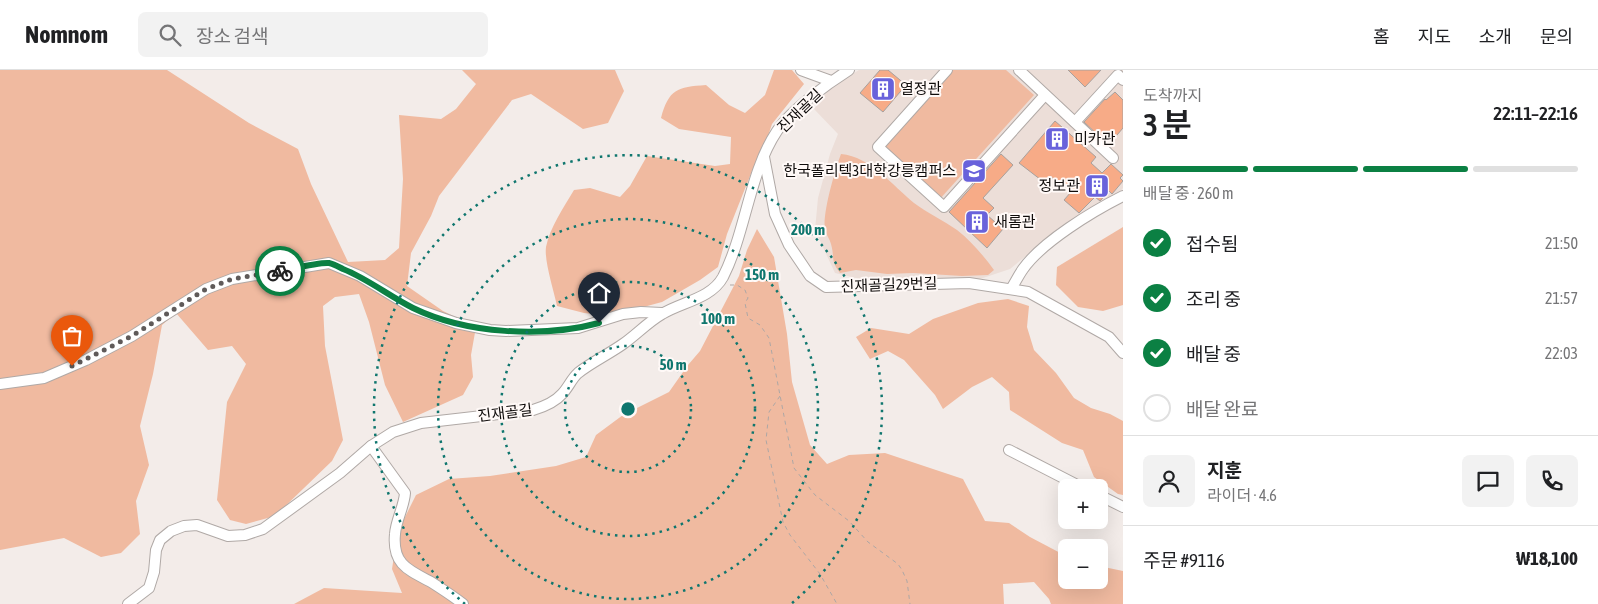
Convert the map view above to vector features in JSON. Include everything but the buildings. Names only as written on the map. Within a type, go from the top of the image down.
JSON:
[{"type":"street","name":"진재골길","points":[[801,70],[831,81]]},
{"type":"street","name":"진재골길","points":[[128,604],[149,588],[154,572],[156,550],[160,540],[171,531],[184,526],[197,525],[228,536],[245,535],[263,529],[340,473],[371,446],[393,432],[421,422],[533,410],[544,407],[561,396],[577,374],[624,344],[662,314],[703,295],[720,281],[738,239],[764,156],[777,130],[796,110],[831,81],[848,70]]},
{"type":"street","points":[[947,70],[878,147],[944,207],[1045,95]]},
{"type":"street","points":[[1018,70],[1112,158]]},
{"type":"street","points":[[1074,122],[1118,75],[1123,80]]},
{"type":"street","name":"진재골길29번길","points":[[764,156],[775,214],[789,245],[810,276],[826,287],[969,283],[1028,292],[1109,337],[1123,353]]},
{"type":"street","points":[[1011,290],[1023,268],[1046,244],[1123,196]]},
{"type":"street","points":[[0,384],[44,378],[86,360],[132,336],[215,285],[232,279],[329,263],[360,276],[413,308],[456,323],[490,330],[578,328],[623,314],[641,312],[662,314]]},
{"type":"street","points":[[371,446],[405,493],[405,501],[396,525],[394,542],[400,563],[404,568],[452,595],[463,604]]},
{"type":"street","points":[[1009,450],[1065,479]]},
{"type":"street","points":[[1108,500],[1123,507]]},
{"type":"path","points":[[720,281],[727,285],[737,285],[745,290],[748,298],[745,303],[748,318],[760,325],[769,338],[794,468],[815,495],[842,515],[868,542],[898,564],[905,574],[910,604]]},
{"type":"path","points":[[780,395],[769,412],[766,440],[783,522],[790,535],[820,574],[837,604]]},
{"type":"shaded area","points":[[0,70],[167,70],[249,123],[298,149],[311,184],[348,262],[385,260],[399,248],[403,179],[399,115],[441,119],[456,109],[476,84],[462,70],[615,70],[624,91],[608,123],[583,129],[531,94],[512,100],[439,196],[431,216],[411,253],[407,286],[443,311],[476,327],[471,355],[473,377],[463,395],[403,422],[385,385],[369,322],[359,294],[335,297],[323,306],[325,346],[343,440],[332,461],[275,516],[246,524],[230,520],[217,500],[227,402],[246,364],[232,346],[208,350],[176,313],[162,325],[153,374],[140,426],[149,465],[136,501],[140,534],[121,553],[101,557],[64,538],[0,550]]},
{"type":"shaded area","points":[[774,70],[792,70],[804,84],[772,124],[764,148],[752,171],[727,234],[718,267],[662,302],[610,316],[584,313],[557,306],[548,268],[546,247],[554,225],[574,190],[590,188],[620,197],[630,186],[647,156],[715,166],[730,164],[731,137],[679,129],[661,118],[667,101],[676,91],[688,87],[706,85],[729,105],[745,113],[765,95]]},
{"type":"shaded area","name":"한국폴리텍3대학강릉캠퍼스","points":[[859,70],[1123,70],[1123,188],[1120,192],[1054,233],[1010,269],[980,279],[860,279],[835,273],[815,230],[818,198],[830,154],[838,134],[814,109],[830,88]]},
{"type":"shaded area","points":[[947,70],[1006,70],[1034,95],[938,201],[878,147]]},
{"type":"shaded area","points":[[841,154],[862,160],[889,180],[914,203],[957,230],[977,248],[994,270],[988,275],[962,276],[913,273],[887,274],[856,270],[840,273],[834,262],[826,232],[825,214]]},
{"type":"shaded area","points":[[1123,227],[1123,305],[1103,311],[1078,307],[1056,285],[1057,267]]},
{"type":"shaded area","points":[[757,229],[774,257],[787,334],[792,382],[810,445],[827,464],[849,455],[885,453],[963,479],[985,521],[1009,523],[1058,552],[1058,589],[1108,589],[1108,568],[1123,571],[1123,604],[1051,604],[1034,582],[1003,584],[1004,604],[294,604],[324,588],[402,593],[392,569],[398,531],[416,495],[449,479],[490,476],[556,466],[586,457],[596,435],[623,415],[669,392],[700,351],[739,276],[747,250]]},
{"type":"shaded area","points":[[1008,299],[1029,306],[1027,327],[1034,350],[1056,373],[1074,398],[1091,408],[1110,414],[1123,421],[1123,495],[1108,487],[1108,479],[1097,479],[1094,477],[1083,450],[1062,443],[1010,410],[1009,392],[992,377],[972,387],[943,409],[935,395],[904,360],[888,351],[870,359],[856,337],[871,328],[909,334],[933,319],[978,303]]},
{"type":"way so far","points":[[72,366],[132,336],[206,289],[232,279],[280,271]]},
{"type":"place","name":"열정관","points":[[883,89]]},
{"type":"place","name":"미카관","points":[[1057,139]]},
{"type":"place","name":"한국폴리텍3대학강릉캠퍼스","points":[[974,171]]},
{"type":"place","name":"정보관","points":[[1097,186]]},
{"type":"place","name":"새롬관","points":[[977,222]]},
{"type":"route","points":[[280,271],[329,263],[360,276],[413,308],[456,323],[490,330],[553,330],[578,328],[599,323]]}]
